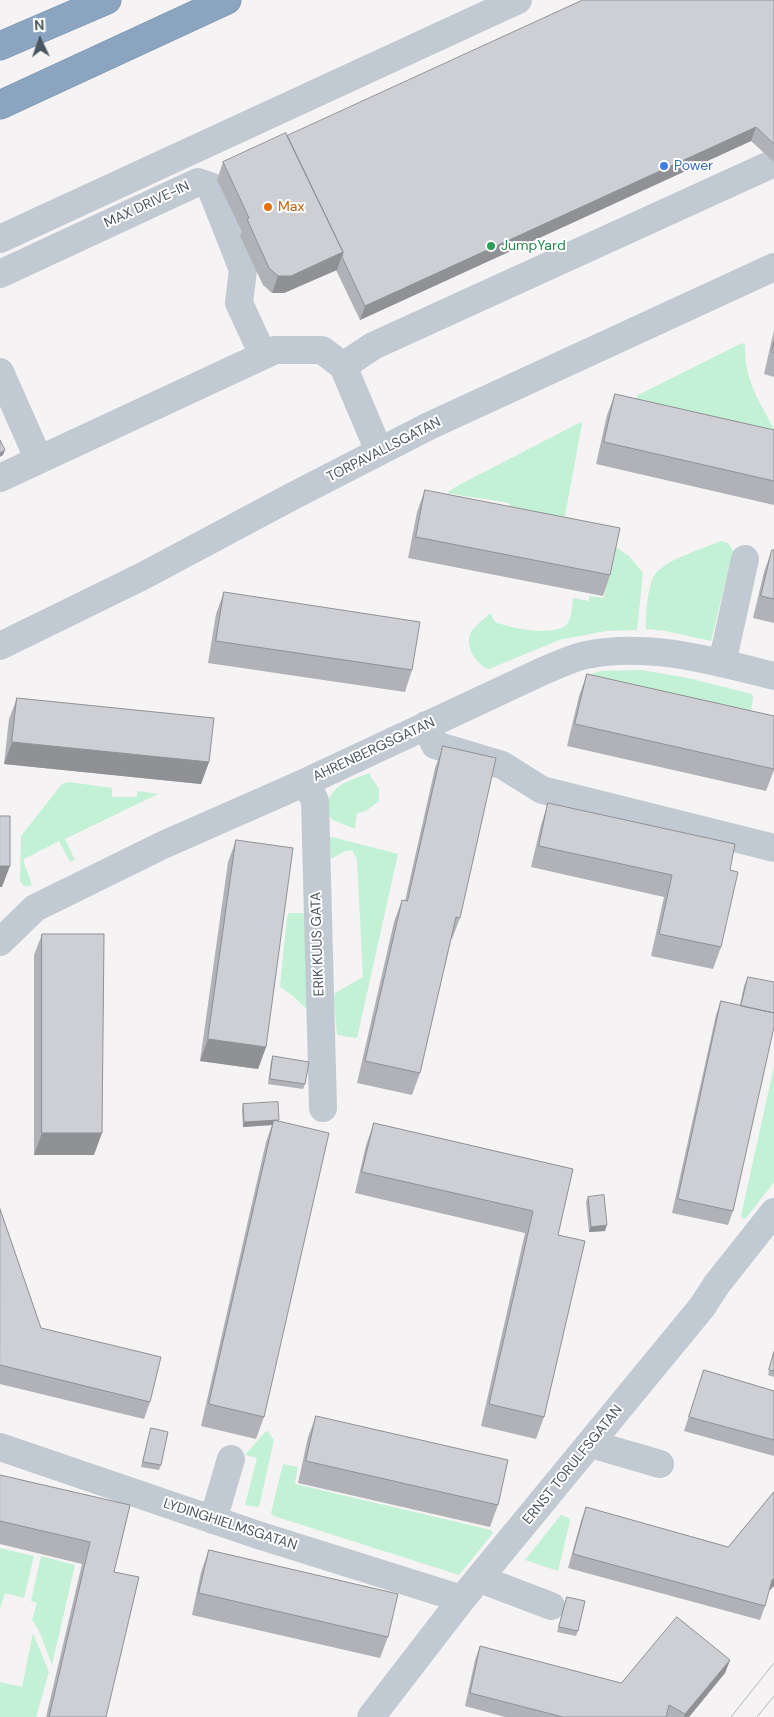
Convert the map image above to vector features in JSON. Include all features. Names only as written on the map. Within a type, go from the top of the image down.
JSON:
[{"type":"highway","points":[[0,46],[107,0]]},
{"type":"highway","points":[[0,106],[227,0]]},
{"type":"street","points":[[0,239],[518,0]]},
{"type":"street","points":[[343,366],[373,346],[774,163]]},
{"type":"street","name":"MAX DRIVE-IN","points":[[0,274],[198,182],[210,186],[243,270],[240,303],[263,355]]},
{"type":"street","name":"TORPAVALLSGATAN","points":[[0,646],[143,576],[429,426],[774,267]]},
{"type":"street","points":[[0,478],[275,350],[322,350],[343,366],[379,451]]},
{"type":"street","points":[[0,372],[39,460]]},
{"type":"street","points":[[718,662],[725,650],[745,559]]},
{"type":"street","name":"AHRENBERGSGATAN","points":[[0,942],[35,908],[163,845],[306,782],[542,671],[583,655],[615,650],[647,650],[718,662],[774,676]]},
{"type":"street","points":[[426,725],[434,745],[502,765],[542,790],[774,848]]},
{"type":"street","name":"ERIK KUUS GATA","points":[[306,782],[315,801],[323,1108]]},
{"type":"street","name":"ERNST TORULFSGATAN","points":[[371,1717],[471,1589],[702,1307],[717,1284],[774,1212]]},
{"type":"street","points":[[591,1444],[660,1464]]},
{"type":"street","name":"LYDINGHIELMSGATAN","points":[[0,1447],[213,1520],[471,1589],[551,1606]]},
{"type":"street","points":[[213,1520],[231,1459]]},
{"type":"green space","points":[[742,343],[745,345],[745,357],[750,379],[774,429],[774,433],[636,400],[638,395]]},
{"type":"green space","points":[[581,422],[564,521],[511,511],[509,503],[447,493],[457,486]]},
{"type":"green space","points":[[721,541],[728,543],[733,551],[711,641],[666,631],[646,629],[649,591],[656,573],[677,559]]},
{"type":"green space","points":[[610,543],[629,556],[643,573],[637,630],[606,631],[559,640],[489,669],[476,660],[469,645],[470,634],[489,614],[491,614],[495,622],[511,627],[542,631],[560,629],[568,623],[573,598],[589,601],[589,596],[604,598],[613,549]]},
{"type":"green space","points":[[641,670],[688,678],[752,694],[750,719],[588,675],[601,671]]},
{"type":"green space","points":[[370,773],[379,789],[379,801],[366,811],[357,813],[355,829],[333,820],[328,815],[329,798],[339,786]]},
{"type":"green space","points":[[69,782],[112,788],[112,797],[137,797],[137,791],[158,794],[65,839],[75,860],[70,862],[59,841],[24,859],[32,885],[25,886],[20,881],[21,836],[62,784]]},
{"type":"green space","points":[[328,836],[398,854],[357,1038],[337,1035],[334,999],[335,993],[363,977],[357,859],[352,850],[345,851],[331,859]]},
{"type":"green space","points":[[289,913],[305,913],[309,1011],[280,987]]},
{"type":"green space","points":[[774,1066],[774,1182],[744,1219],[741,1216]]},
{"type":"green space","points":[[268,1431],[274,1440],[259,1507],[245,1505],[257,1458],[245,1455]]},
{"type":"green space","points":[[283,1464],[298,1467],[295,1484],[491,1530],[493,1533],[459,1575],[274,1516],[271,1513]]},
{"type":"green space","points":[[561,1515],[569,1518],[570,1521],[558,1571],[525,1560]]},
{"type":"green space","points":[[0,1548],[34,1556],[24,1598],[5,1593],[0,1609]]},
{"type":"green space","points":[[41,1556],[75,1565],[52,1665],[39,1631],[32,1620],[37,1603],[31,1601]]},
{"type":"green space","points":[[33,1633],[49,1672],[36,1717],[0,1717],[0,1682],[22,1687]]},
{"type":"building","points":[[583,0],[774,0],[774,144],[756,127],[365,306],[342,257],[343,252],[287,136]]},
{"type":"building","name":"Max","points":[[286,133],[343,252],[291,276],[278,276],[269,268],[247,219],[249,218],[223,162]]},
{"type":"building","points":[[615,394],[774,430],[774,481],[604,442]]},
{"type":"building","points":[[0,440],[5,450],[0,453]]},
{"type":"building","points":[[425,490],[620,528],[610,575],[416,537]]},
{"type":"building","points":[[772,550],[774,550],[774,599],[761,596]]},
{"type":"building","points":[[224,592],[420,622],[412,670],[216,641]]},
{"type":"building","points":[[587,674],[774,716],[774,769],[575,724]]},
{"type":"building","points":[[17,698],[214,718],[209,762],[12,742]]},
{"type":"building","points":[[443,746],[496,758],[460,918],[456,917],[420,1073],[365,1061],[402,900],[407,901]]},
{"type":"building","points":[[548,803],[735,844],[730,870],[738,872],[721,947],[659,934],[672,875],[539,846]]},
{"type":"building","points":[[0,816],[10,816],[10,866],[0,866]]},
{"type":"building","points":[[236,840],[293,848],[266,1047],[208,1039]]},
{"type":"building","points":[[42,934],[104,934],[102,1133],[42,1133]]},
{"type":"building","points":[[748,977],[774,982],[774,1013],[741,1006]]},
{"type":"building","points":[[721,1001],[774,1013],[774,1027],[733,1211],[678,1199]]},
{"type":"building","points":[[273,1056],[309,1062],[305,1084],[270,1079]]},
{"type":"building","points":[[278,1102],[279,1120],[244,1122],[243,1104]]},
{"type":"building","points":[[274,1120],[329,1133],[264,1417],[209,1404]]},
{"type":"building","points":[[374,1123],[573,1169],[558,1235],[585,1241],[544,1417],[489,1404],[533,1211],[362,1172]]},
{"type":"building","points":[[604,1195],[607,1225],[591,1227],[588,1197]]},
{"type":"building","points":[[0,1209],[41,1328],[161,1357],[150,1402],[0,1365]]},
{"type":"building","points":[[774,1352],[774,1371],[769,1370]]},
{"type":"building","points":[[704,1370],[774,1391],[774,1440],[689,1417]]},
{"type":"building","points":[[316,1416],[508,1460],[498,1505],[306,1461]]},
{"type":"building","points":[[151,1428],[168,1432],[161,1465],[143,1462]]},
{"type":"building","points":[[0,1475],[130,1505],[114,1572],[139,1577],[106,1717],[49,1717],[90,1542],[0,1521]]},
{"type":"building","points":[[774,1492],[774,1578],[765,1606],[573,1554],[586,1507],[728,1547]]},
{"type":"building","points":[[209,1550],[398,1594],[388,1637],[199,1593]]},
{"type":"building","points":[[567,1597],[585,1601],[578,1631],[559,1627]]},
{"type":"building","points":[[677,1617],[730,1660],[685,1714],[669,1705],[666,1717],[563,1717],[470,1693],[480,1646],[621,1683]]},
{"type":"tram line","points":[[731,1717],[774,1663]]},
{"type":"tram line","points":[[757,1717],[774,1696]]},
{"type":"place","name":"Power","points":[[664,166]]},
{"type":"place","name":"Max","points":[[268,207]]},
{"type":"place","name":"JumpYard","points":[[491,246]]}]
